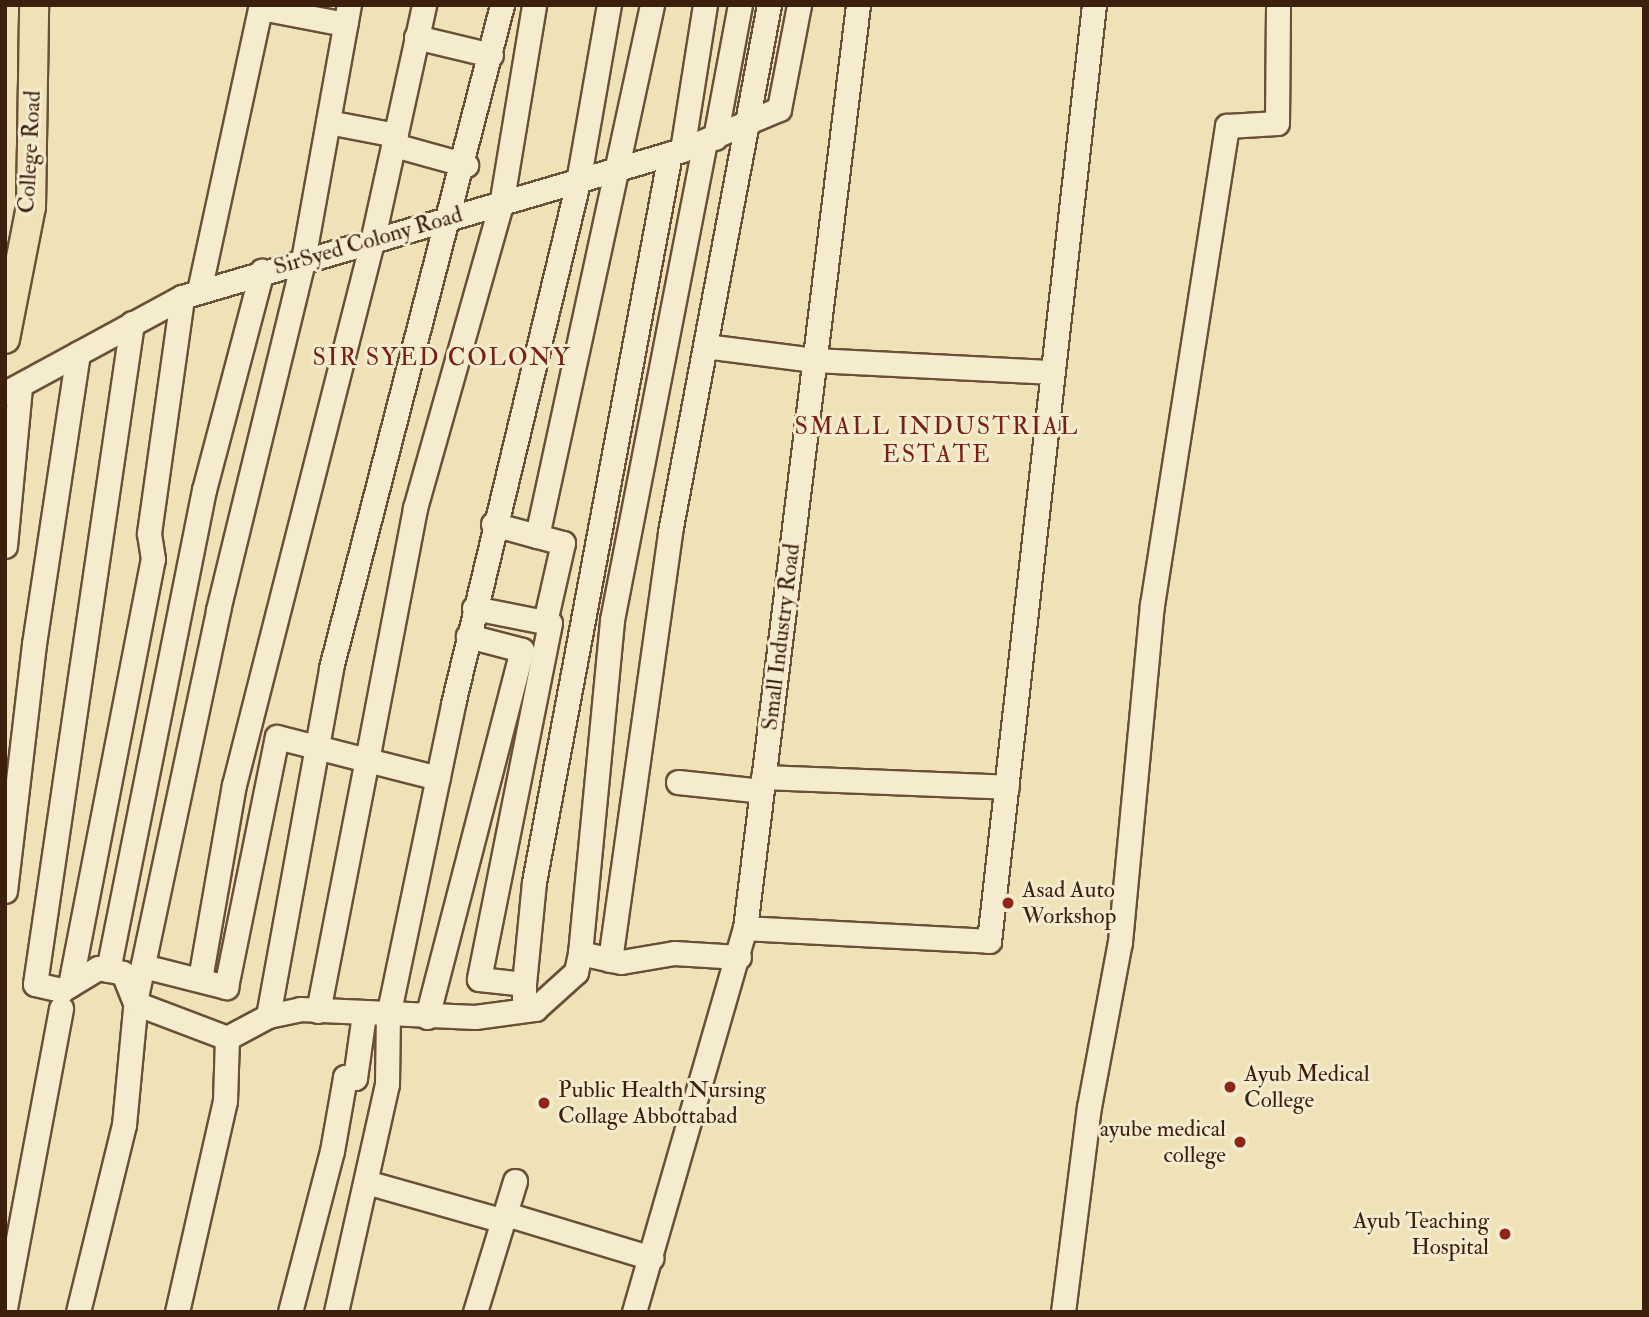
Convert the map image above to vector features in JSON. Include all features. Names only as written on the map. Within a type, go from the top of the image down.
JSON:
[{"type":"main road","name":"College Road","points":[[5,340],[31,207],[34,5]]},
{"type":"street","points":[[200,979],[234,785],[372,242],[424,5]]},
{"type":"street","points":[[268,1016],[316,744],[379,467],[466,165],[502,5]]},
{"type":"street","points":[[318,1011],[415,508],[501,205],[534,5]]},
{"type":"street","points":[[337,1312],[387,1084],[388,1016],[493,524],[578,182],[608,5]]},
{"type":"street","points":[[537,536],[652,5]]},
{"type":"street","points":[[524,1010],[524,984],[550,791],[705,5]]},
{"type":"street","points":[[132,323],[35,984],[62,989],[98,968],[123,973],[135,1003],[227,1038],[268,1016],[318,1011],[427,1017],[535,1009],[576,972],[580,953],[612,620],[740,5]]},
{"type":"street","points":[[610,960],[642,703],[745,125],[769,5]]},
{"type":"street","name":"SirSyed Colony Road","points":[[13,390],[132,323],[190,294],[261,271],[372,242],[676,152],[710,141],[779,109],[799,5]]},
{"type":"street","name":"Small Industry Road","points":[[634,1312],[652,1258],[745,928],[858,5]]},
{"type":"street","points":[[745,928],[989,941],[1049,372],[1094,5]]},
{"type":"street","points":[[1063,1312],[1088,1107],[1120,942],[1152,606],[1227,126],[1277,123],[1278,5]]},
{"type":"street","points":[[70,985],[153,559],[149,533],[190,294],[261,7],[347,15],[303,260],[218,610],[135,1003],[124,1125],[78,1312]]},
{"type":"street","points":[[416,37],[491,55]]},
{"type":"street","points":[[328,122],[395,140],[466,165]]},
{"type":"street","points":[[108,970],[204,490],[261,271]]},
{"type":"street","points":[[705,346],[814,360],[1049,372]]},
{"type":"street","points":[[5,891],[34,644],[78,353]]},
{"type":"street","points":[[5,546],[13,390]]},
{"type":"street","points":[[493,524],[563,543],[545,622],[479,979],[524,984]]},
{"type":"street","points":[[474,608],[545,622]]},
{"type":"street","points":[[427,1017],[522,650],[468,636]]},
{"type":"street","points":[[143,966],[226,987],[277,737],[316,744],[438,778]]},
{"type":"street","points":[[678,782],[1007,787]]},
{"type":"street","points":[[580,953],[610,960],[674,953],[739,957]]},
{"type":"street","points":[[5,1308],[61,1008]]},
{"type":"street","points":[[290,1312],[345,1077],[355,1079],[364,1014]]},
{"type":"street","points":[[177,1312],[225,1101],[227,1038]]},
{"type":"street","points":[[475,1312],[515,1181]]},
{"type":"street","points":[[366,1182],[652,1258]]},
{"type":"place","name":"Asad Auto Workshop","points":[[1008,903]]},
{"type":"place","name":"Ayub Medical College","points":[[1230,1087]]},
{"type":"place","name":"Public Health Nursing Collage Abbottabad","points":[[544,1103]]},
{"type":"place","name":"ayube medical college","points":[[1240,1142]]},
{"type":"place","name":"Ayub Teaching Hospital","points":[[1505,1234]]},
{"type":"district","name":"SIR SYED COLONY","points":[[442,358]]},
{"type":"district","name":"SMALL INDUSTRIAL ESTATE","points":[[937,441]]}]
